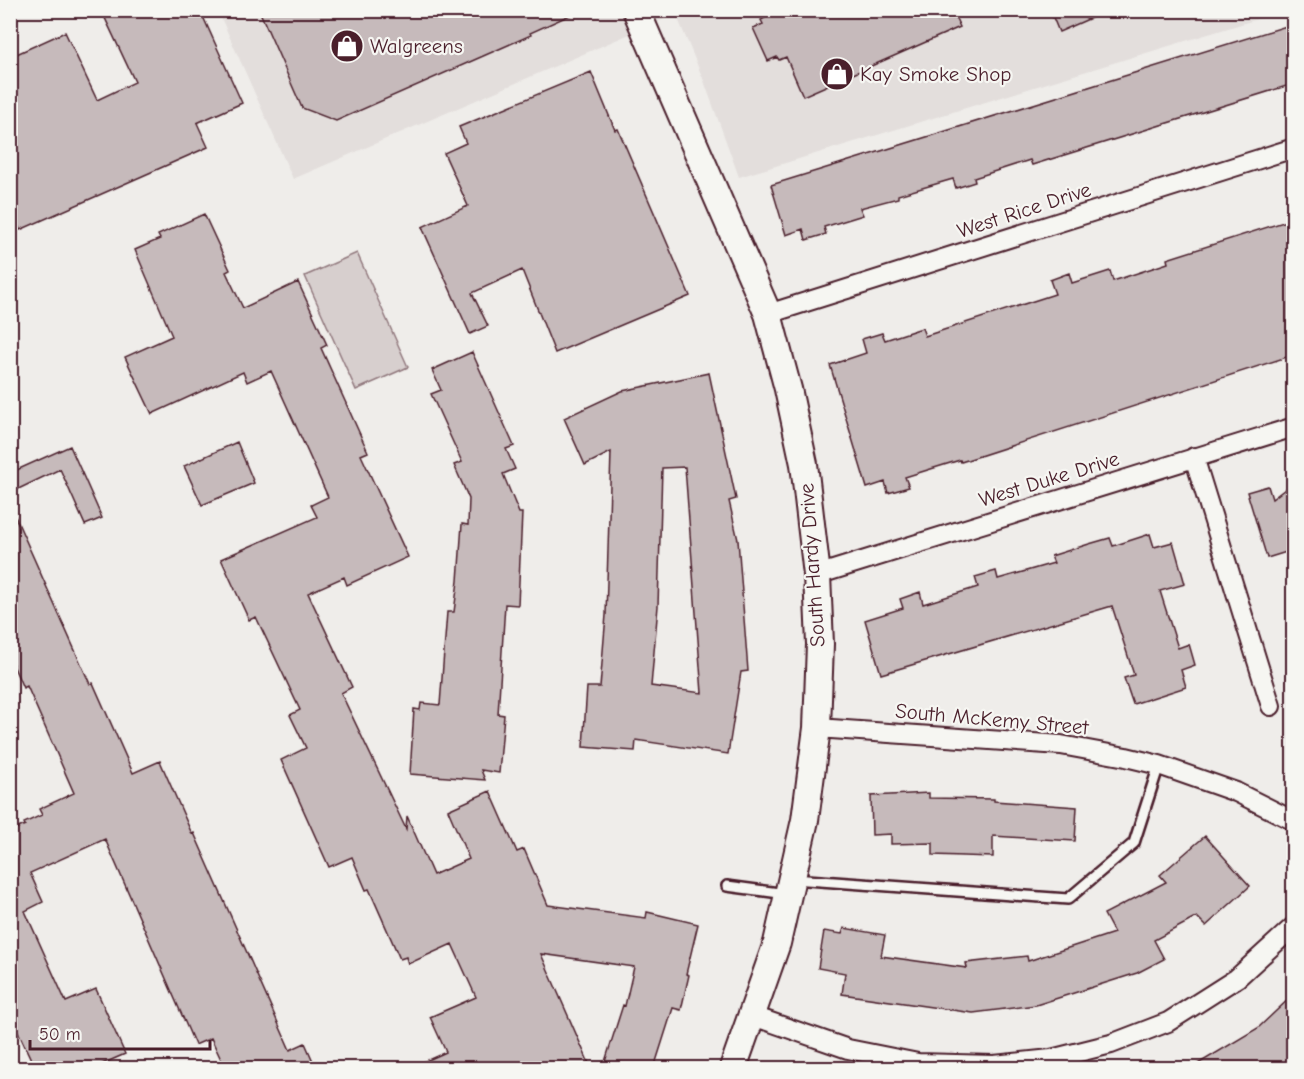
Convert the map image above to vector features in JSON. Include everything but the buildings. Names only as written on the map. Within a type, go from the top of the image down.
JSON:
[{"type":"street","name":"South Hardy Drive","points":[[636,10],[768,314],[788,389],[804,464],[817,574],[820,644],[817,728],[805,820],[777,943],[733,1068]]},
{"type":"street","name":"West Rice Drive","points":[[768,314],[1293,148]]},
{"type":"street","name":"West Duke Drive","points":[[817,574],[1293,427]]},
{"type":"street","points":[[1194,457],[1271,706]]},
{"type":"street","name":"South McKemy Street","points":[[817,728],[1061,745],[1159,765],[1236,792],[1293,821]]},
{"type":"street","points":[[753,1016],[848,1049],[918,1063],[994,1065],[1051,1059],[1112,1044],[1168,1022],[1237,978],[1293,926]]},
{"type":"lane","points":[[727,886],[1068,899],[1134,843],[1159,765]]},
{"type":"shaded area","points":[[218,11],[1284,11],[739,177],[704,81],[676,14],[293,179]]},
{"type":"shaded area","points":[[357,253],[408,367],[356,390],[305,276]]},
{"type":"place","name":"Walgreens","points":[[347,46]]},
{"type":"place","name":"Kay Smoke Shop","points":[[837,74]]}]
